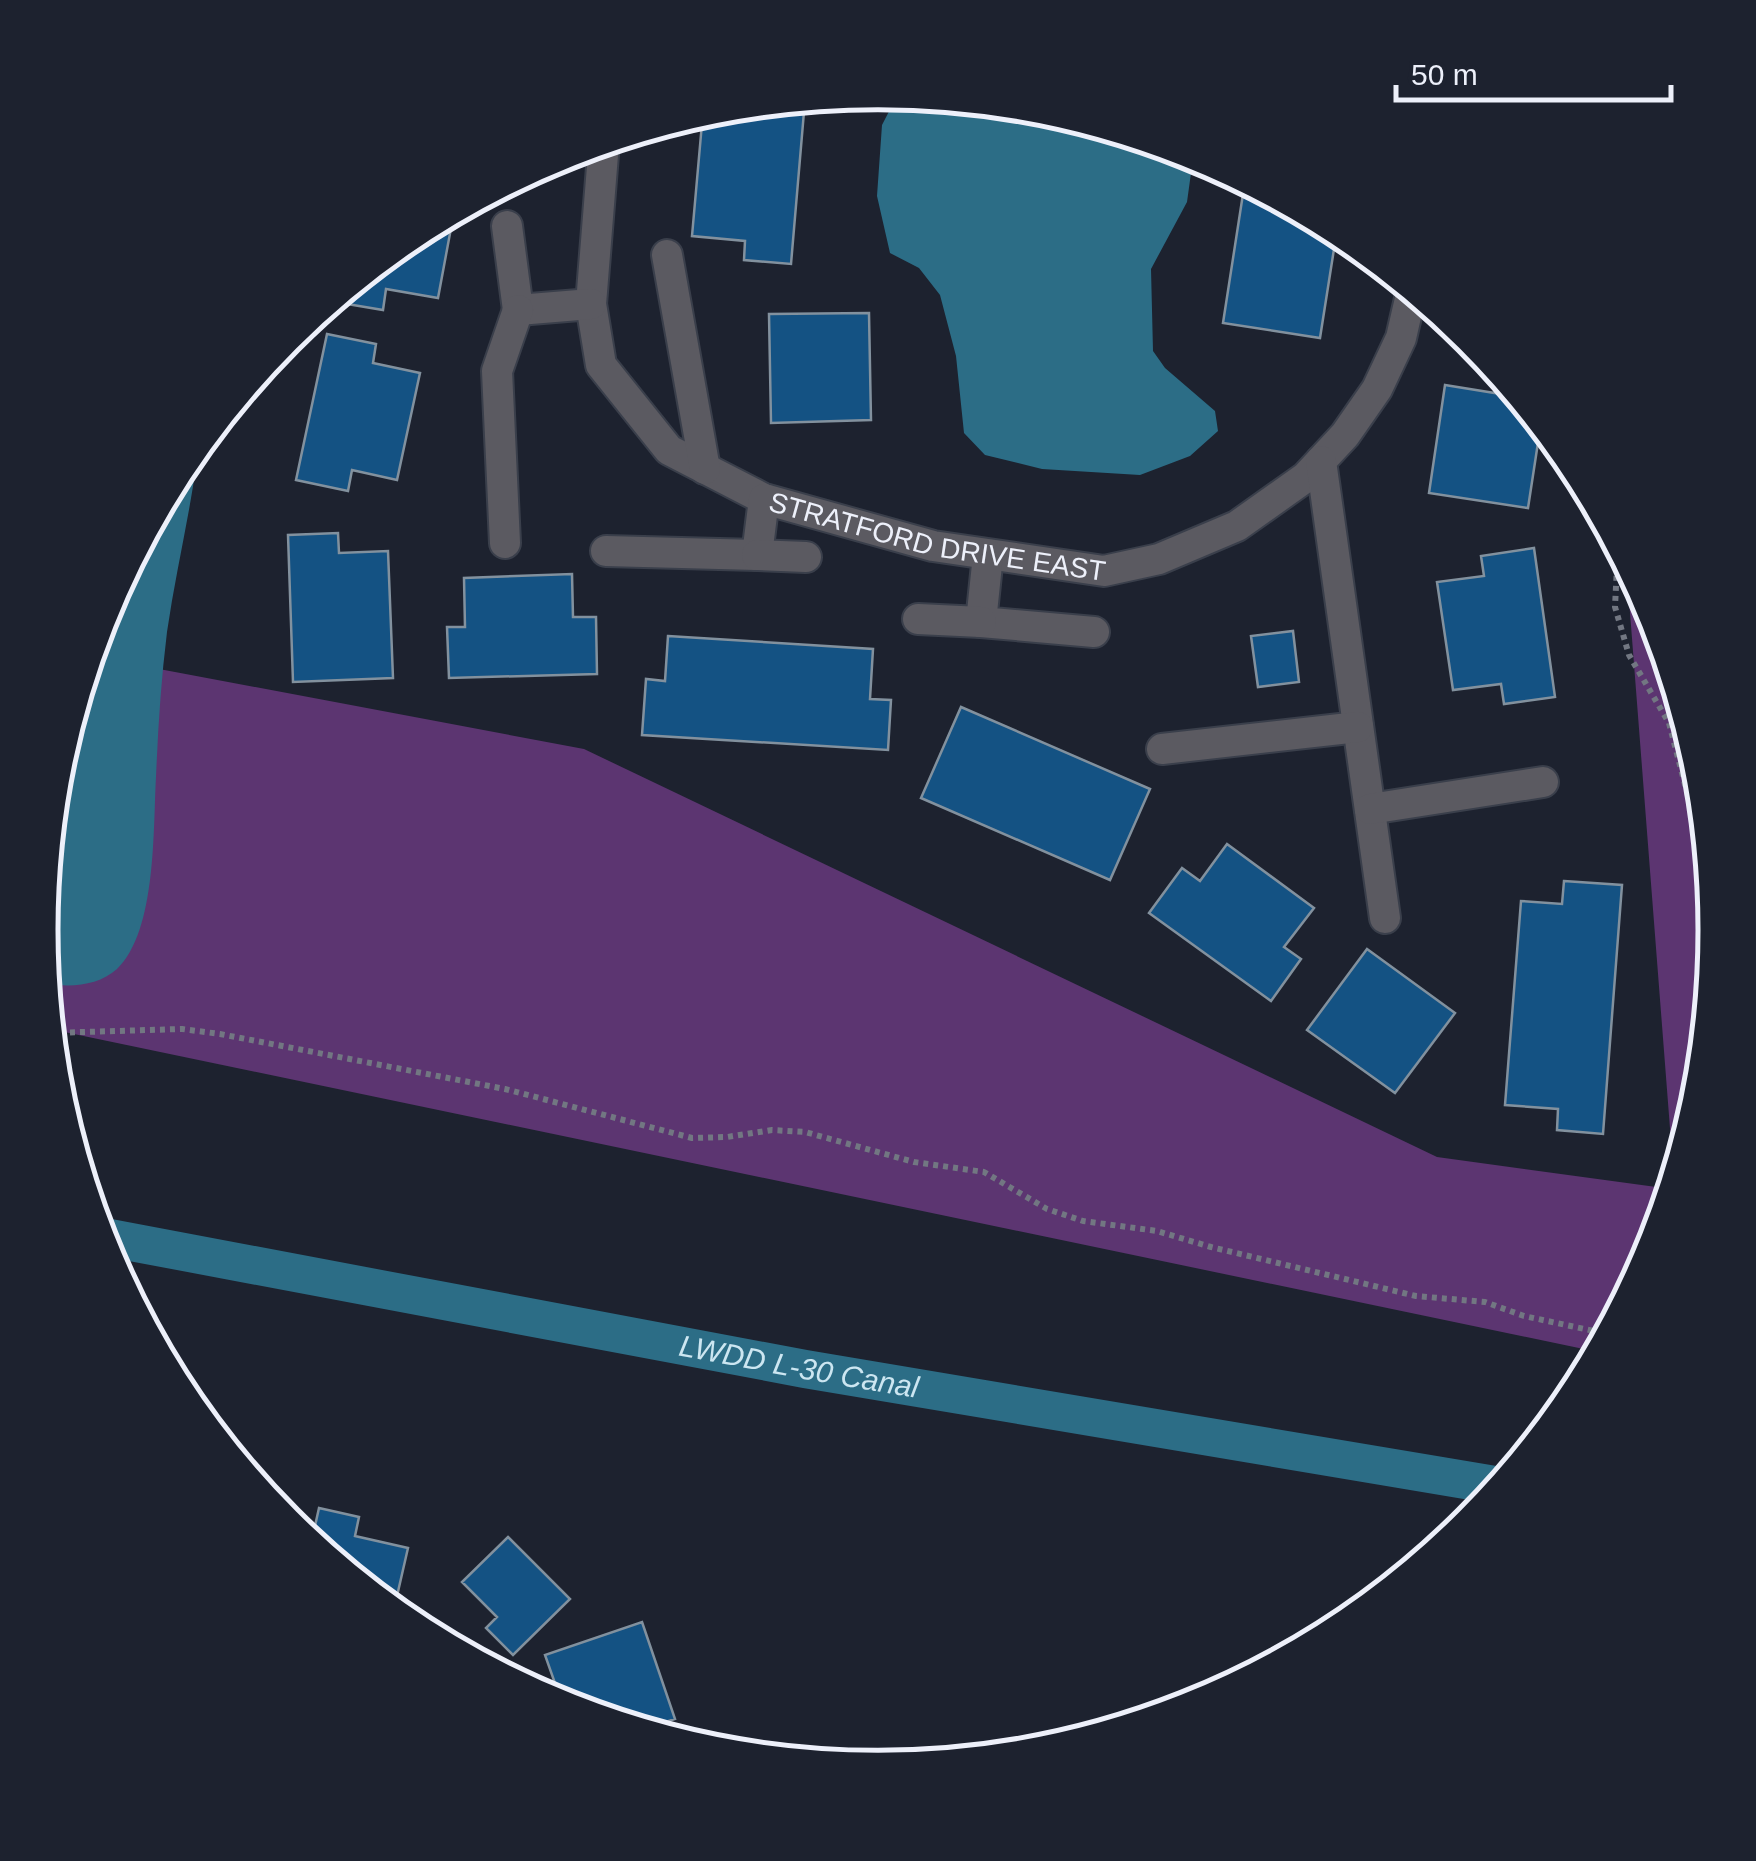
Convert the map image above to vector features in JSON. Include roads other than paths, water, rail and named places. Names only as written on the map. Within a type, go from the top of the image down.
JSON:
[{"type":"street","name":"STRATFORD DRIVE EAST","points":[[603,158],[590,304],[601,365],[669,450],[764,499],[934,546],[1104,571],[1159,560],[1237,526],[1284,495],[1345,436],[1377,389],[1401,338],[1408,305]]},
{"type":"street","points":[[504,543],[497,371],[518,310],[508,226]]},
{"type":"street","points":[[666,255],[705,469]]},
{"type":"street","points":[[518,310],[590,304]]},
{"type":"street","points":[[1321,461],[1386,918]]},
{"type":"street","points":[[757,554],[764,499]]},
{"type":"street","points":[[606,551],[806,556]]},
{"type":"street","points":[[980,622],[988,555]]},
{"type":"street","points":[[918,619],[1094,632]]},
{"type":"street","points":[[1162,750],[1358,727]]},
{"type":"street","points":[[1370,809],[1543,782]]},
{"type":"water","points":[[890,110],[985,117],[1090,138],[1189,171],[1187,202],[1151,269],[1153,351],[1165,368],[1215,411],[1218,431],[1190,456],[1140,475],[1042,469],[985,455],[964,433],[956,356],[940,295],[919,268],[890,253],[877,196],[882,125]]},
{"type":"water","points":[[194,478],[167,632],[153,850],[140,930],[130,952],[109,975],[83,984],[59,984],[59,877],[73,770],[85,718],[120,617],[142,568]]},
{"type":"waterway","name":"LWDD L-30 Canal","points":[[118,1240],[805,1369],[1484,1483]]}]
